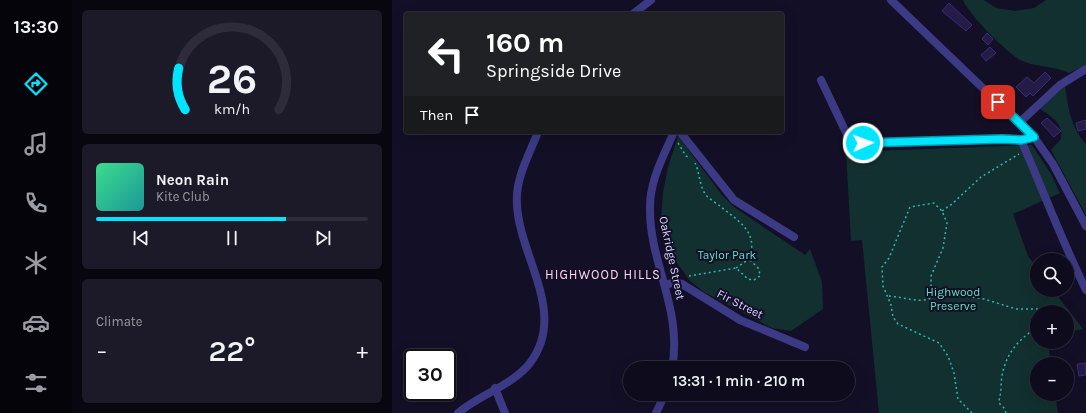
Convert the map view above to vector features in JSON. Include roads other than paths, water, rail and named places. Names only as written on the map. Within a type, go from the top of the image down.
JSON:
[{"type":"street","points":[[636,12],[651,0]]},
{"type":"street","points":[[891,0],[1034,137],[1053,164],[1086,226]]},
{"type":"street","points":[[1020,122],[1060,85],[1086,69]]},
{"type":"street","points":[[821,80],[851,143],[1002,139],[1021,140],[1034,137]]},
{"type":"street","points":[[458,413],[522,372],[530,363],[541,343],[544,329],[543,302],[519,221],[517,203],[519,180],[537,134]]},
{"type":"street","name":"Oakridge Street","points":[[672,361],[674,338],[666,285],[653,238],[650,209],[655,176],[675,134]]},
{"type":"street","points":[[676,134],[734,200],[794,237]]},
{"type":"street","points":[[1021,140],[1051,207],[1064,243],[1086,290]]},
{"type":"street","name":"Fir Street","points":[[666,285],[674,282],[682,284],[740,320],[804,347]]},
{"type":"street","points":[[495,388],[505,413]]},
{"type":"street","points":[[656,413],[662,401]]},
{"type":"district","name":"HIGHWOOD HILLS","points":[[603,274]]},
{"type":"park label","name":"Taylor Park","points":[[727,255]]},
{"type":"park label","name":"Highwood Preserve","points":[[953,299]]}]
